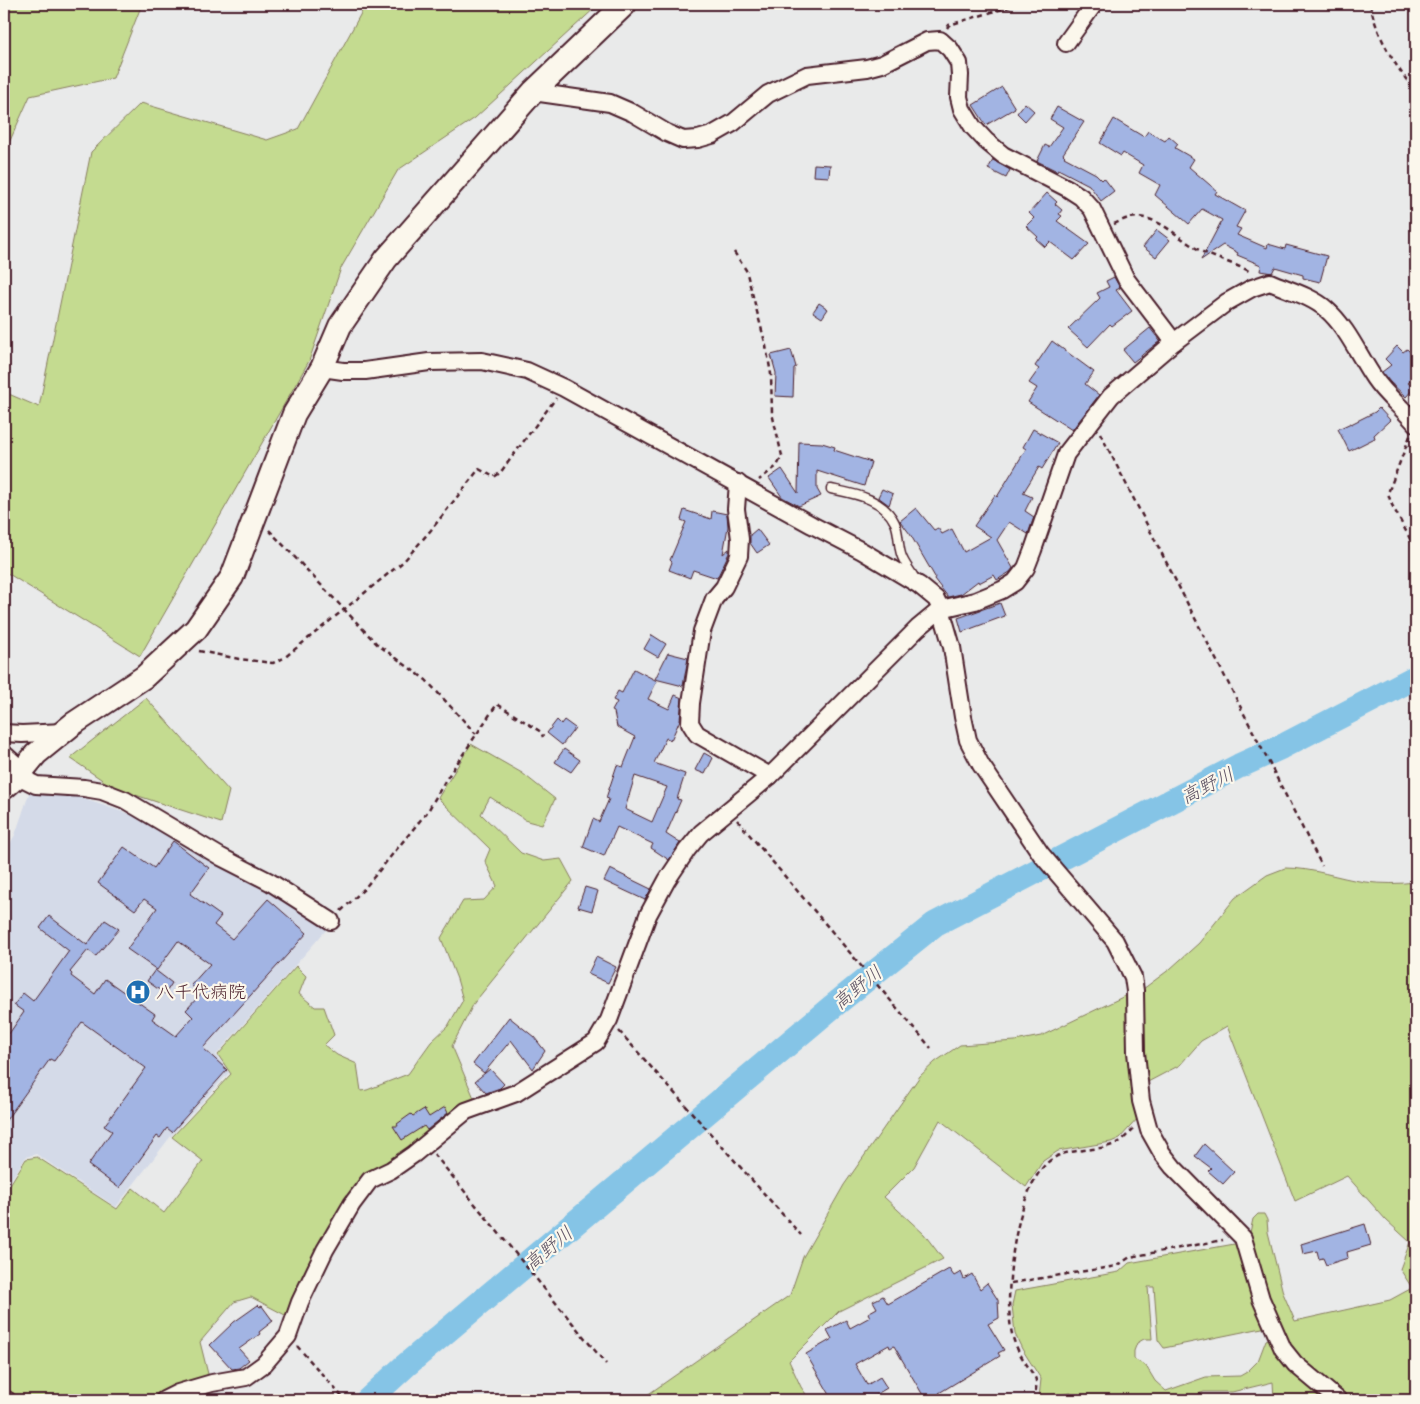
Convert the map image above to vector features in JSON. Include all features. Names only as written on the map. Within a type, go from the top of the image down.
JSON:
[{"type":"street","points":[[15,778],[36,754],[63,732],[144,677],[196,629],[232,576],[294,414],[322,368],[340,326],[386,259],[533,92],[625,4]]},
{"type":"street","points":[[1066,43],[1094,4]]},
{"type":"street","points":[[533,92],[610,103],[683,140],[698,139],[712,135],[733,122],[768,94],[807,75],[867,68],[882,64],[927,41],[940,40],[950,49],[959,63],[959,97],[962,109],[973,127],[1002,155],[1051,179],[1081,197],[1092,209],[1126,279],[1174,342]]},
{"type":"street","points":[[164,1400],[178,1392],[246,1377],[264,1364],[288,1336],[300,1302],[326,1250],[352,1204],[370,1180],[391,1170],[466,1111],[516,1093],[596,1042],[610,1020],[648,915],[667,880],[701,834],[770,776],[918,628],[941,609],[975,601],[1002,590],[1015,582],[1026,568],[1066,454],[1111,396],[1174,342],[1227,302],[1252,288],[1270,282],[1325,308],[1340,324],[1375,380],[1416,423]]},
{"type":"street","points":[[322,368],[343,371],[365,371],[429,362],[482,361],[527,371],[564,388],[812,526],[862,551],[920,585],[936,600],[941,609],[952,648],[968,740],[981,765],[1041,854],[1115,941],[1133,977],[1136,1052],[1144,1117],[1149,1130],[1173,1167],[1243,1238],[1261,1299],[1283,1349],[1295,1364],[1338,1400]]},
{"type":"street","points":[[743,486],[736,509],[740,539],[739,556],[724,587],[711,606],[702,631],[691,702],[690,723],[697,734],[770,776]]},
{"type":"street","points":[[4,733],[63,732]]},
{"type":"street","points":[[4,754],[15,778],[36,785],[93,789],[124,800],[221,857],[270,882],[331,921]]},
{"type":"lane","points":[[831,489],[857,494],[875,502],[887,512],[895,523],[901,554],[920,585]]},
{"type":"path","points":[[940,40],[942,33],[949,25],[1020,4]]},
{"type":"path","points":[[1370,4],[1372,17],[1394,63],[1416,92]]},
{"type":"path","points":[[1102,228],[1130,218],[1156,221],[1189,245],[1250,271],[1270,282]]},
{"type":"path","points":[[734,252],[746,270],[766,346],[771,374],[772,413],[782,456],[777,466],[743,486]]},
{"type":"path","points":[[178,646],[239,659],[273,663],[284,658],[404,561],[480,469],[494,477],[500,473],[564,388]]},
{"type":"path","points":[[1093,420],[1322,866]]},
{"type":"path","points":[[1416,423],[1388,493],[1391,503],[1416,550]]},
{"type":"path","points":[[256,516],[377,644],[426,680],[476,734]]},
{"type":"path","points":[[331,921],[364,889],[428,812],[444,781],[497,704],[541,732],[543,738]]},
{"type":"path","points":[[728,810],[932,1048]]},
{"type":"path","points":[[610,1020],[801,1235]]},
{"type":"path","points":[[1034,1400],[1036,1380],[1019,1353],[1012,1335],[1008,1308],[1011,1283],[1010,1261],[1023,1206],[1031,1184],[1047,1163],[1060,1155],[1121,1142],[1144,1117]]},
{"type":"path","points":[[426,1144],[606,1364]]},
{"type":"path","points":[[1011,1283],[1117,1266],[1130,1257],[1227,1239]]},
{"type":"path","points":[[288,1336],[345,1400]]},
{"type":"shaded area","name":"八千代病院","points":[[30,791],[78,797],[129,814],[290,903],[327,929],[216,1055],[229,1073],[171,1136],[116,1207],[36,1154],[26,1157],[4,1190],[4,854],[15,835]]},
{"type":"green space","points":[[4,4],[142,4],[113,78],[30,96],[4,154]]},
{"type":"green space","points":[[366,4],[595,4],[597,6],[475,118],[398,170],[341,268],[309,361],[140,656],[4,571],[4,392],[39,407],[91,152],[141,103],[267,140],[298,129]]},
{"type":"green space","points":[[146,698],[229,791],[221,823],[114,788],[70,758]]},
{"type":"green space","points":[[471,744],[522,773],[555,799],[542,825],[527,821],[490,797],[481,814],[521,853],[544,861],[561,859],[573,881],[474,1003],[452,1046],[474,1098],[397,1158],[367,1177],[291,1314],[285,1315],[251,1297],[234,1302],[200,1342],[209,1378],[180,1387],[154,1400],[15,1400],[4,1393],[4,1194],[26,1159],[37,1157],[117,1209],[133,1188],[164,1213],[203,1161],[172,1137],[231,1074],[218,1055],[296,966],[306,976],[299,994],[315,1007],[324,1007],[334,1035],[324,1045],[337,1055],[357,1064],[361,1091],[408,1074],[431,1042],[448,1026],[463,1000],[441,938],[463,901],[484,900],[497,886],[485,861],[490,849],[438,798]]},
{"type":"green space","points":[[1285,868],[1295,868],[1365,882],[1391,884],[1416,882],[1416,1400],[1349,1400],[1299,1360],[1279,1329],[1249,1237],[1253,1219],[1258,1214],[1264,1214],[1267,1220],[1268,1232],[1283,1293],[1295,1321],[1390,1300],[1412,1288],[1400,1269],[1410,1242],[1386,1220],[1347,1176],[1295,1201],[1227,1026],[1201,1041],[1180,1065],[1144,1084],[1139,992],[1170,969],[1199,943],[1235,898],[1267,875]]},
{"type":"green space","points":[[1129,994],[1139,1117],[1120,1138],[1111,1142],[1058,1151],[1043,1161],[1026,1187],[940,1120],[914,1167],[884,1197],[924,1234],[943,1259],[839,1311],[789,1361],[801,1387],[810,1400],[640,1400],[790,1295],[803,1257],[844,1185],[920,1076],[935,1062],[960,1045],[1015,1041],[1041,1036]]},
{"type":"green space","points":[[1240,1243],[1267,1327],[1164,1348],[1158,1340],[1154,1287],[1148,1287],[1152,1339],[1144,1339],[1137,1343],[1134,1359],[1146,1366],[1155,1381],[1166,1391],[1206,1377],[1240,1376],[1258,1361],[1266,1340],[1271,1338],[1291,1371],[1325,1400],[1274,1400],[1273,1382],[1232,1392],[1204,1392],[1198,1394],[1196,1400],[1073,1400],[1071,1393],[1039,1398],[1041,1379],[1015,1334],[1012,1305],[1015,1291],[1119,1272],[1129,1263]]},
{"type":"building","points":[[1002,87],[1015,108],[986,125],[973,105]]},
{"type":"building","points":[[1025,103],[1034,111],[1025,121],[1017,113]]},
{"type":"building","points":[[1057,107],[1084,122],[1063,154],[1064,157],[1096,174],[1102,180],[1104,178],[1114,191],[1101,201],[1089,185],[1058,169],[1057,171],[1037,161],[1045,145],[1049,147],[1063,127],[1050,119]]},
{"type":"building","points":[[1114,119],[1144,137],[1148,131],[1165,141],[1169,136],[1178,144],[1175,148],[1194,159],[1189,167],[1217,191],[1215,194],[1245,211],[1236,227],[1241,229],[1237,235],[1267,248],[1268,244],[1285,249],[1286,245],[1327,256],[1320,282],[1303,278],[1303,275],[1275,267],[1272,273],[1260,271],[1261,265],[1237,255],[1238,253],[1223,245],[1201,260],[1222,220],[1202,209],[1189,224],[1155,195],[1160,185],[1139,173],[1143,165],[1123,153],[1121,156],[1100,143]]},
{"type":"building","points":[[993,160],[1010,170],[1006,178],[988,169]]},
{"type":"building","points":[[814,164],[830,165],[829,177],[813,176]]},
{"type":"building","points":[[1047,193],[1057,202],[1055,204],[1062,210],[1059,214],[1062,216],[1057,221],[1089,244],[1074,260],[1050,242],[1045,247],[1036,239],[1038,237],[1026,226],[1034,218],[1029,213]]},
{"type":"building","points":[[1157,230],[1170,240],[1156,257],[1143,247]]},
{"type":"building","points":[[1114,277],[1120,288],[1116,290],[1132,311],[1112,326],[1110,324],[1088,347],[1068,329],[1100,298],[1097,293],[1109,287],[1106,281]]},
{"type":"building","points":[[819,303],[828,309],[822,318],[813,312]]},
{"type":"building","points":[[1150,328],[1160,341],[1133,362],[1123,350]]},
{"type":"building","points":[[1052,341],[1094,372],[1085,384],[1099,395],[1072,430],[1028,402],[1037,388],[1029,383],[1039,369],[1035,366]]},
{"type":"building","points":[[1397,346],[1403,352],[1407,349],[1416,358],[1416,375],[1408,383],[1414,388],[1406,397],[1382,372],[1391,365],[1385,359]]},
{"type":"building","points":[[791,350],[796,367],[794,368],[793,397],[775,396],[776,373],[771,355]]},
{"type":"building","points":[[1379,408],[1390,420],[1374,435],[1375,438],[1349,451],[1338,429],[1375,412]]},
{"type":"building","points":[[1033,429],[1058,443],[1042,469],[1039,467],[1023,493],[1032,497],[1025,511],[1034,517],[1028,534],[1009,522],[997,540],[1013,568],[997,580],[994,575],[979,583],[978,581],[961,594],[948,597],[934,579],[935,577],[910,534],[900,521],[916,508],[934,530],[938,528],[942,534],[952,529],[964,552],[991,537],[974,526],[995,495],[997,497],[1026,449],[1023,447]]},
{"type":"building","points":[[799,442],[822,443],[835,447],[834,450],[871,462],[864,486],[817,471],[817,489],[821,496],[799,506],[782,497],[769,478],[782,469],[798,493]]},
{"type":"building","points":[[882,489],[893,494],[889,505],[878,497]]},
{"type":"building","points":[[684,510],[711,519],[712,511],[727,514],[728,527],[723,554],[729,549],[729,553],[717,578],[693,570],[690,578],[669,570],[672,562],[670,560],[686,522],[681,520]]},
{"type":"building","points":[[757,529],[769,545],[757,553],[750,543],[750,535]]},
{"type":"building","points":[[1000,603],[1005,616],[962,632],[958,618]]},
{"type":"building","points":[[652,635],[666,644],[658,657],[644,649]]},
{"type":"building","points":[[668,653],[688,658],[683,686],[655,679]]},
{"type":"building","points":[[634,669],[657,681],[648,699],[669,709],[675,695],[682,698],[680,720],[671,740],[666,738],[654,763],[685,774],[677,799],[681,800],[666,834],[680,843],[669,860],[651,848],[653,844],[617,827],[604,856],[583,847],[593,819],[599,822],[609,799],[606,798],[617,765],[623,767],[635,737],[617,727],[614,712],[612,711],[617,702],[613,700],[618,691],[622,693]],"holes":[[[635,776],[667,787],[652,822],[625,809]]]},
{"type":"building","points":[[557,720],[561,724],[564,720],[575,728],[562,745],[547,733]]},
{"type":"building","points":[[564,749],[580,760],[571,772],[555,762]]},
{"type":"building","points":[[704,753],[713,758],[705,774],[695,770]]},
{"type":"building","points":[[173,841],[209,868],[190,894],[221,916],[214,925],[232,939],[268,899],[307,933],[203,1048],[227,1070],[172,1132],[167,1128],[160,1138],[157,1136],[119,1188],[88,1165],[112,1131],[104,1126],[146,1068],[82,1022],[54,1061],[50,1059],[4,1123],[4,1041],[24,1012],[14,1005],[23,993],[33,1001],[69,951],[40,928],[49,916],[87,945],[105,920],[119,929],[96,956],[88,950],[70,972],[71,976],[95,994],[105,979],[155,1014],[152,1019],[176,1036],[193,1017],[186,1010],[201,994],[191,985],[210,964],[178,941],[157,970],[127,949],[157,908],[144,899],[135,910],[98,883],[124,847],[154,868]]},
{"type":"building","points":[[610,869],[651,889],[645,900],[604,881]]},
{"type":"building","points":[[585,887],[598,891],[592,911],[578,907]]},
{"type":"building","points":[[596,957],[616,967],[608,983],[588,974]]},
{"type":"building","points":[[155,970],[172,983],[165,994],[147,981]]},
{"type":"building","points":[[509,1017],[534,1037],[545,1051],[533,1069],[511,1040],[484,1073],[473,1064]]},
{"type":"building","points":[[490,1069],[504,1084],[500,1088],[486,1093],[475,1081]]},
{"type":"building","points":[[445,1107],[448,1113],[427,1130],[424,1126],[402,1140],[393,1126],[398,1126],[397,1124],[411,1114],[413,1116],[424,1109],[429,1117]]},
{"type":"building","points":[[1204,1144],[1234,1172],[1223,1184],[1208,1171],[1211,1168],[1195,1156]]},
{"type":"building","points":[[1365,1224],[1371,1245],[1347,1252],[1348,1258],[1326,1265],[1323,1258],[1319,1259],[1317,1251],[1303,1254],[1301,1244]]},
{"type":"building","points":[[949,1269],[954,1276],[961,1272],[964,1279],[972,1274],[980,1289],[987,1283],[998,1300],[999,1318],[988,1324],[1004,1350],[998,1353],[1000,1356],[939,1393],[943,1400],[931,1400],[927,1395],[924,1397],[894,1346],[890,1348],[889,1345],[855,1364],[867,1385],[880,1377],[887,1388],[867,1400],[833,1400],[806,1354],[832,1339],[827,1330],[846,1320],[850,1328],[870,1317],[868,1313],[877,1308],[873,1301],[883,1296],[888,1304]]},
{"type":"building","points":[[258,1305],[262,1306],[273,1321],[259,1332],[260,1334],[239,1349],[249,1360],[239,1368],[232,1369],[210,1345],[234,1322]]},
{"type":"waterway","name":"高野川","points":[[368,1400],[405,1366],[832,1007],[935,924],[1239,766],[1281,747],[1416,677]]},
{"type":"place","name":"八千代病院","points":[[138,992]]}]
